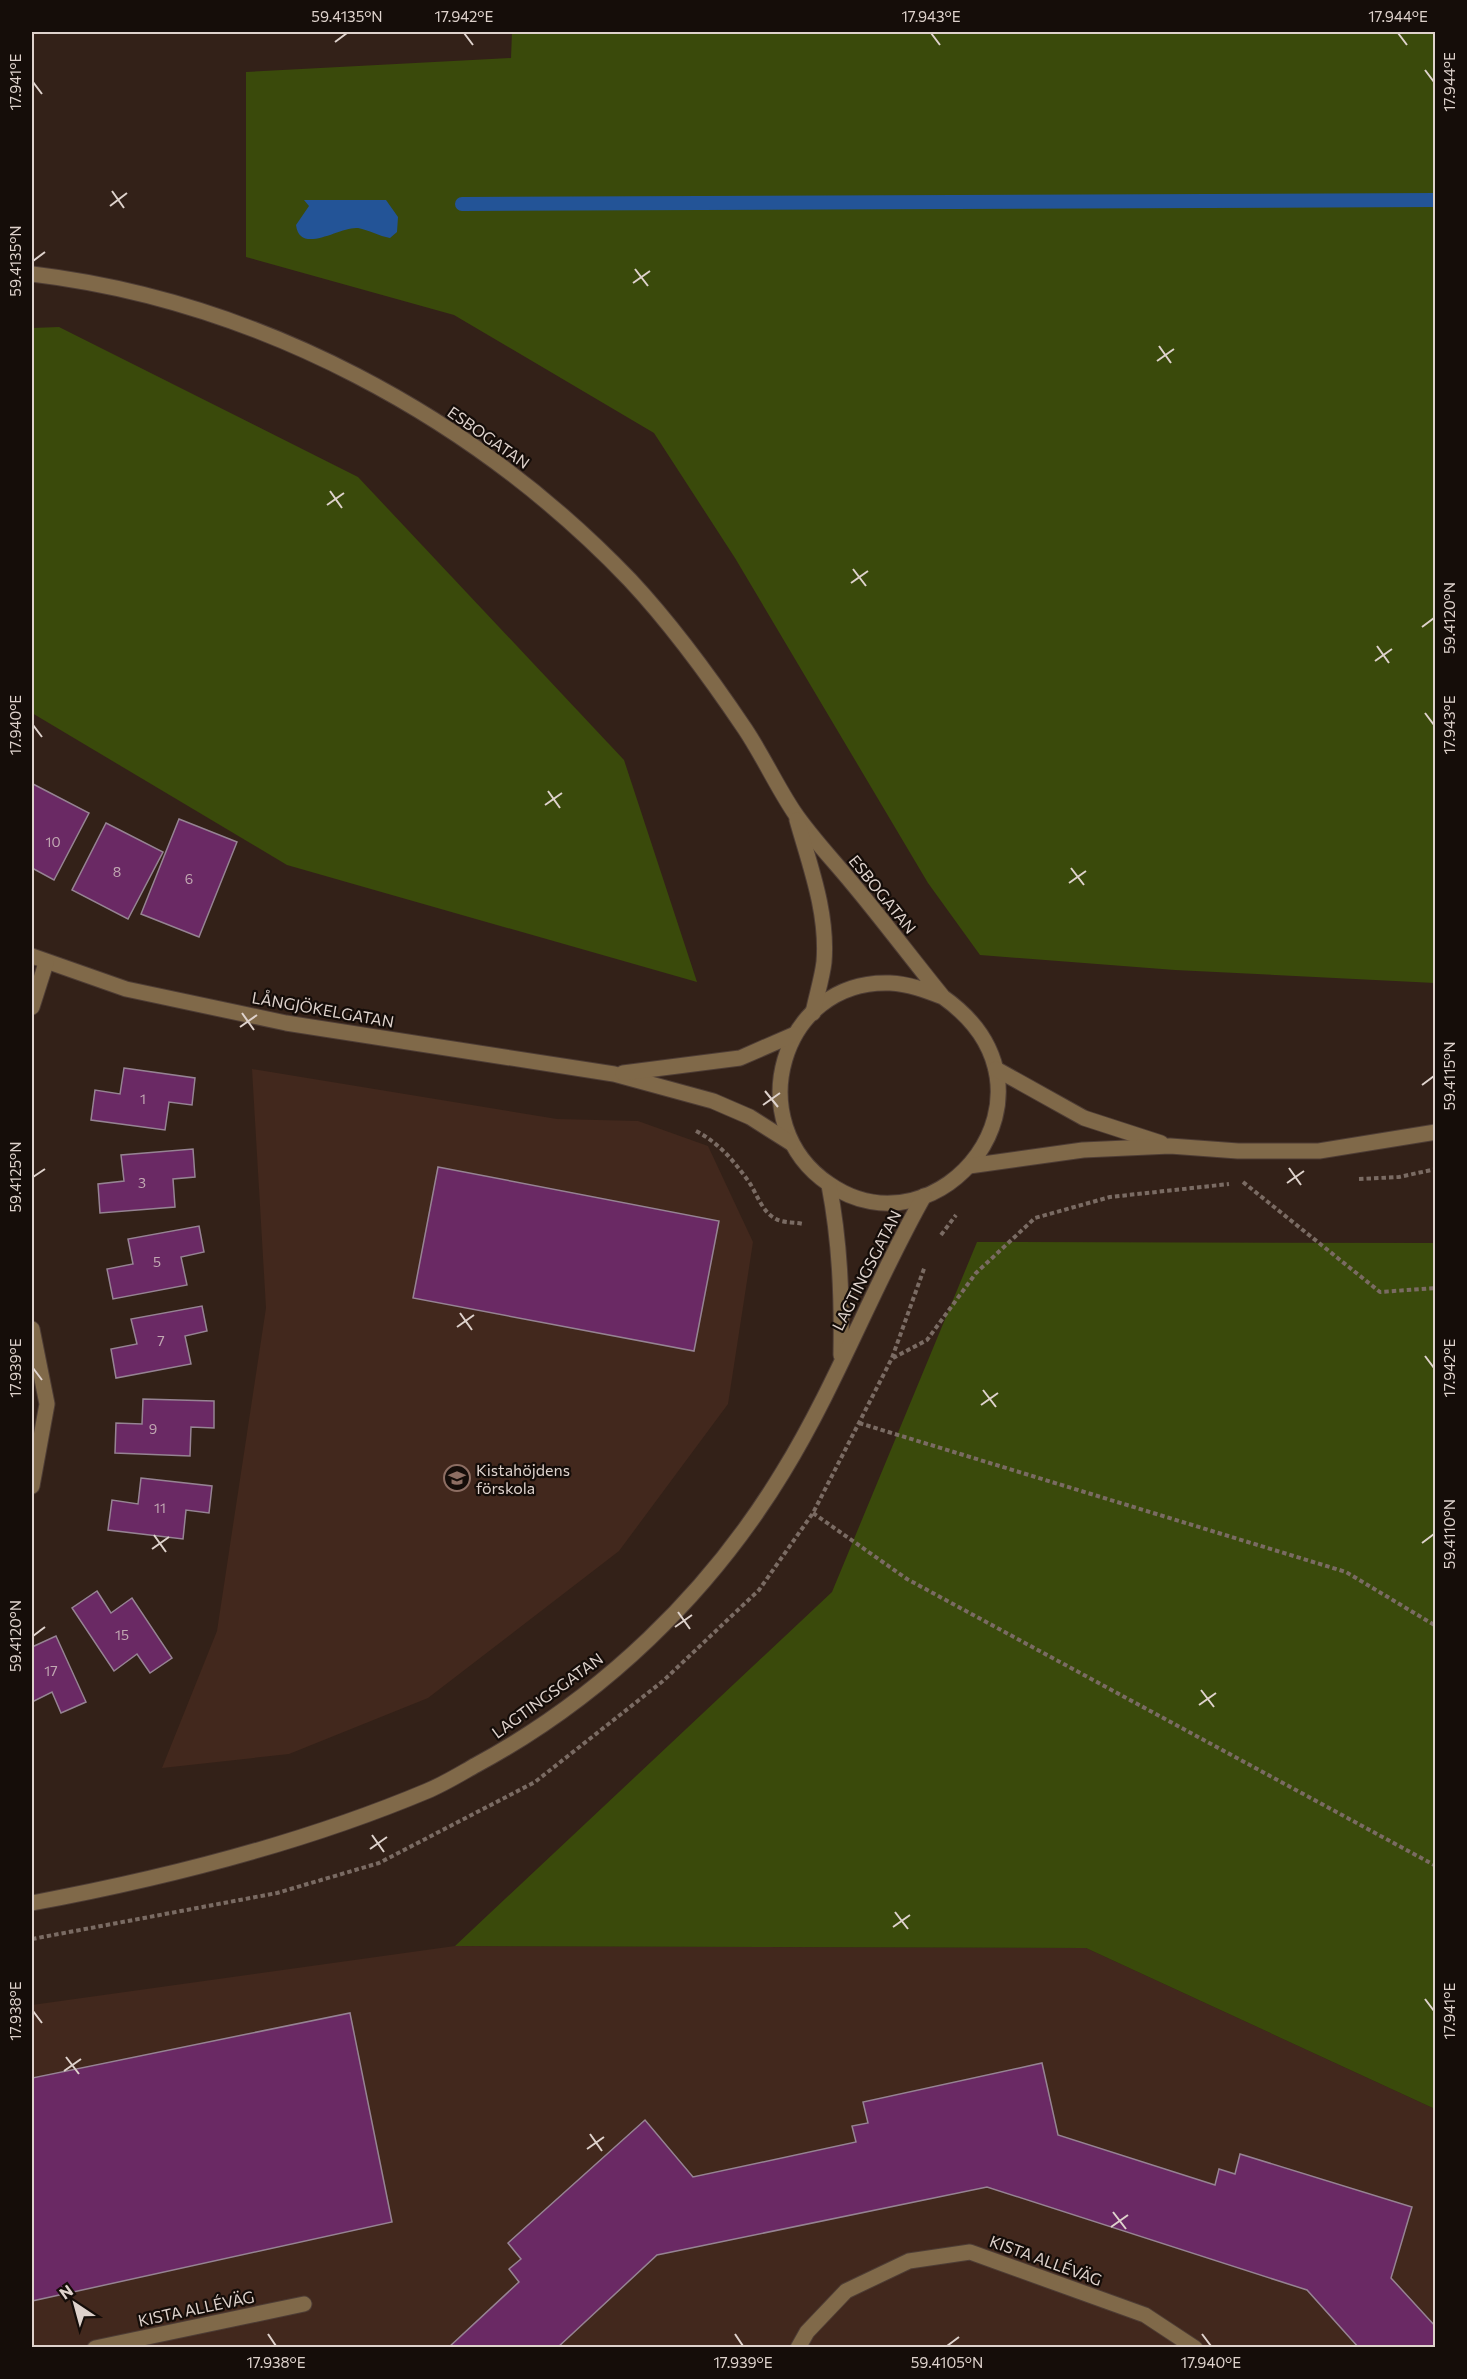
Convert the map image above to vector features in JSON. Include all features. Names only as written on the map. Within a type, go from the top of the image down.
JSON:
[{"type":"street","name":"ESBOGATAN","points":[[32,274],[90,280],[172,300],[255,331],[389,393],[478,447],[549,502],[630,581],[692,655],[746,731],[795,814],[943,997]]},
{"type":"street","name":"ESBOGATAN","points":[[795,814],[820,898],[824,923],[824,963],[813,1013]]},
{"type":"street","name":"LÅNGJÖKELGATAN","points":[[32,956],[46,963],[126,989],[286,1023],[614,1074],[713,1101],[750,1117],[791,1143]]},
{"type":"street","points":[[32,1007],[46,963]]},
{"type":"street","points":[[889,983],[917,986],[943,997],[961,1010],[977,1027],[989,1047],[996,1069],[998,1090],[991,1131],[969,1166],[948,1184],[924,1197],[900,1201],[875,1201],[851,1196],[829,1185],[807,1166],[791,1143],[782,1116],[779,1088],[783,1060],[795,1035],[813,1013],[835,996],[861,986],[889,983]]},
{"type":"street","name":"LÅNGJÖKELGATAN","points":[[614,1074],[740,1058],[795,1035]]},
{"type":"street","points":[[996,1069],[1084,1118],[1170,1146]]},
{"type":"street","points":[[969,1166],[1083,1149],[1170,1146],[1238,1151],[1319,1151],[1436,1132]]},
{"type":"street","name":"LAGTINGSGATAN","points":[[829,1185],[838,1230],[842,1273],[841,1360]]},
{"type":"street","name":"LAGTINGSGATAN","points":[[32,1903],[116,1887],[226,1860],[429,1790],[513,1745],[585,1694],[649,1639],[698,1590],[743,1532],[783,1473],[820,1409],[897,1243],[924,1197]]},
{"type":"street","points":[[32,1329],[47,1404],[32,1486]]},
{"type":"street","name":"KISTA ALLÉVÄG","points":[[798,2348],[807,2332],[846,2291],[909,2261],[970,2252],[1145,2315],[1195,2348]]},
{"type":"street","name":"KISTA ALLÉVÄG","points":[[95,2348],[304,2304]]},
{"type":"path","points":[[690,1127],[715,1141],[749,1183],[760,1203],[776,1219],[838,1230]]},
{"type":"path","points":[[892,1359],[927,1340],[976,1273],[1035,1218],[1110,1197],[1243,1182],[1380,1292],[1436,1288]]},
{"type":"path","points":[[859,1423],[1346,1572],[1436,1626]]},
{"type":"path","points":[[813,1513],[907,1579],[1436,1866]]},
{"type":"shaded area","name":"Kistahöjdens förskola","points":[[252,1069],[557,1119],[638,1121],[708,1146],[753,1242],[728,1404],[619,1551],[428,1698],[289,1754],[162,1768],[217,1631],[266,1308]]},
{"type":"shaded area","points":[[455,1946],[1086,1948],[1435,2109],[1435,2347],[32,2347],[32,2005]]},
{"type":"green space","points":[[512,32],[1435,32],[1435,983],[1175,970],[980,955],[928,883],[735,558],[654,433],[454,315],[246,257],[246,72],[511,58]]},
{"type":"green space","points":[[59,327],[358,477],[624,760],[697,982],[287,865],[32,713],[32,328]]},
{"type":"green space","points":[[977,1242],[1435,1243],[1435,2109],[1086,1948],[455,1946],[832,1592]]},
{"type":"water","points":[[304,200],[386,200],[398,217],[397,232],[390,238],[358,228],[313,239],[305,238],[299,234],[296,225],[309,206]]},
{"type":"building","points":[[33,784],[89,813],[54,880],[32,868]]},
{"type":"building","points":[[179,819],[237,842],[199,937],[141,914]]},
{"type":"building","points":[[106,823],[163,852],[128,919],[72,890]]},
{"type":"building","points":[[124,1068],[195,1078],[192,1105],[169,1102],[165,1130],[91,1120],[95,1090],[120,1094]]},
{"type":"building","points":[[193,1149],[195,1177],[173,1179],[175,1207],[100,1213],[98,1184],[124,1181],[121,1155]]},
{"type":"building","points":[[438,1167],[719,1221],[694,1351],[413,1298]]},
{"type":"building","points":[[199,1226],[204,1252],[181,1257],[187,1285],[113,1299],[107,1269],[133,1264],[128,1239]]},
{"type":"building","points":[[202,1306],[207,1331],[185,1336],[191,1364],[116,1378],[111,1349],[137,1344],[131,1319]]},
{"type":"building","points":[[143,1399],[214,1401],[214,1428],[191,1427],[190,1456],[115,1453],[116,1423],[142,1424]]},
{"type":"building","points":[[141,1478],[212,1486],[209,1513],[186,1510],[183,1539],[108,1530],[112,1500],[138,1504]]},
{"type":"building","points":[[97,1591],[111,1613],[132,1598],[172,1658],[150,1673],[137,1654],[114,1671],[72,1608]]},
{"type":"building","points":[[56,1636],[86,1702],[61,1713],[52,1692],[32,1702],[32,1647]]},
{"type":"building","points":[[350,2013],[392,2222],[32,2301],[32,2078]]},
{"type":"building","points":[[1042,2063],[1058,2135],[1215,2185],[1219,2169],[1235,2174],[1240,2154],[1412,2207],[1391,2278],[1436,2327],[1436,2348],[1359,2348],[1307,2290],[987,2187],[657,2255],[557,2348],[448,2348],[519,2282],[509,2269],[521,2259],[508,2243],[645,2120],[693,2177],[856,2142],[852,2126],[868,2123],[863,2102]]},
{"type":"waterway","points":[[462,204],[1436,200]]},
{"type":"place","name":"Kistahöjdens förskola","points":[[457,1478]]}]
